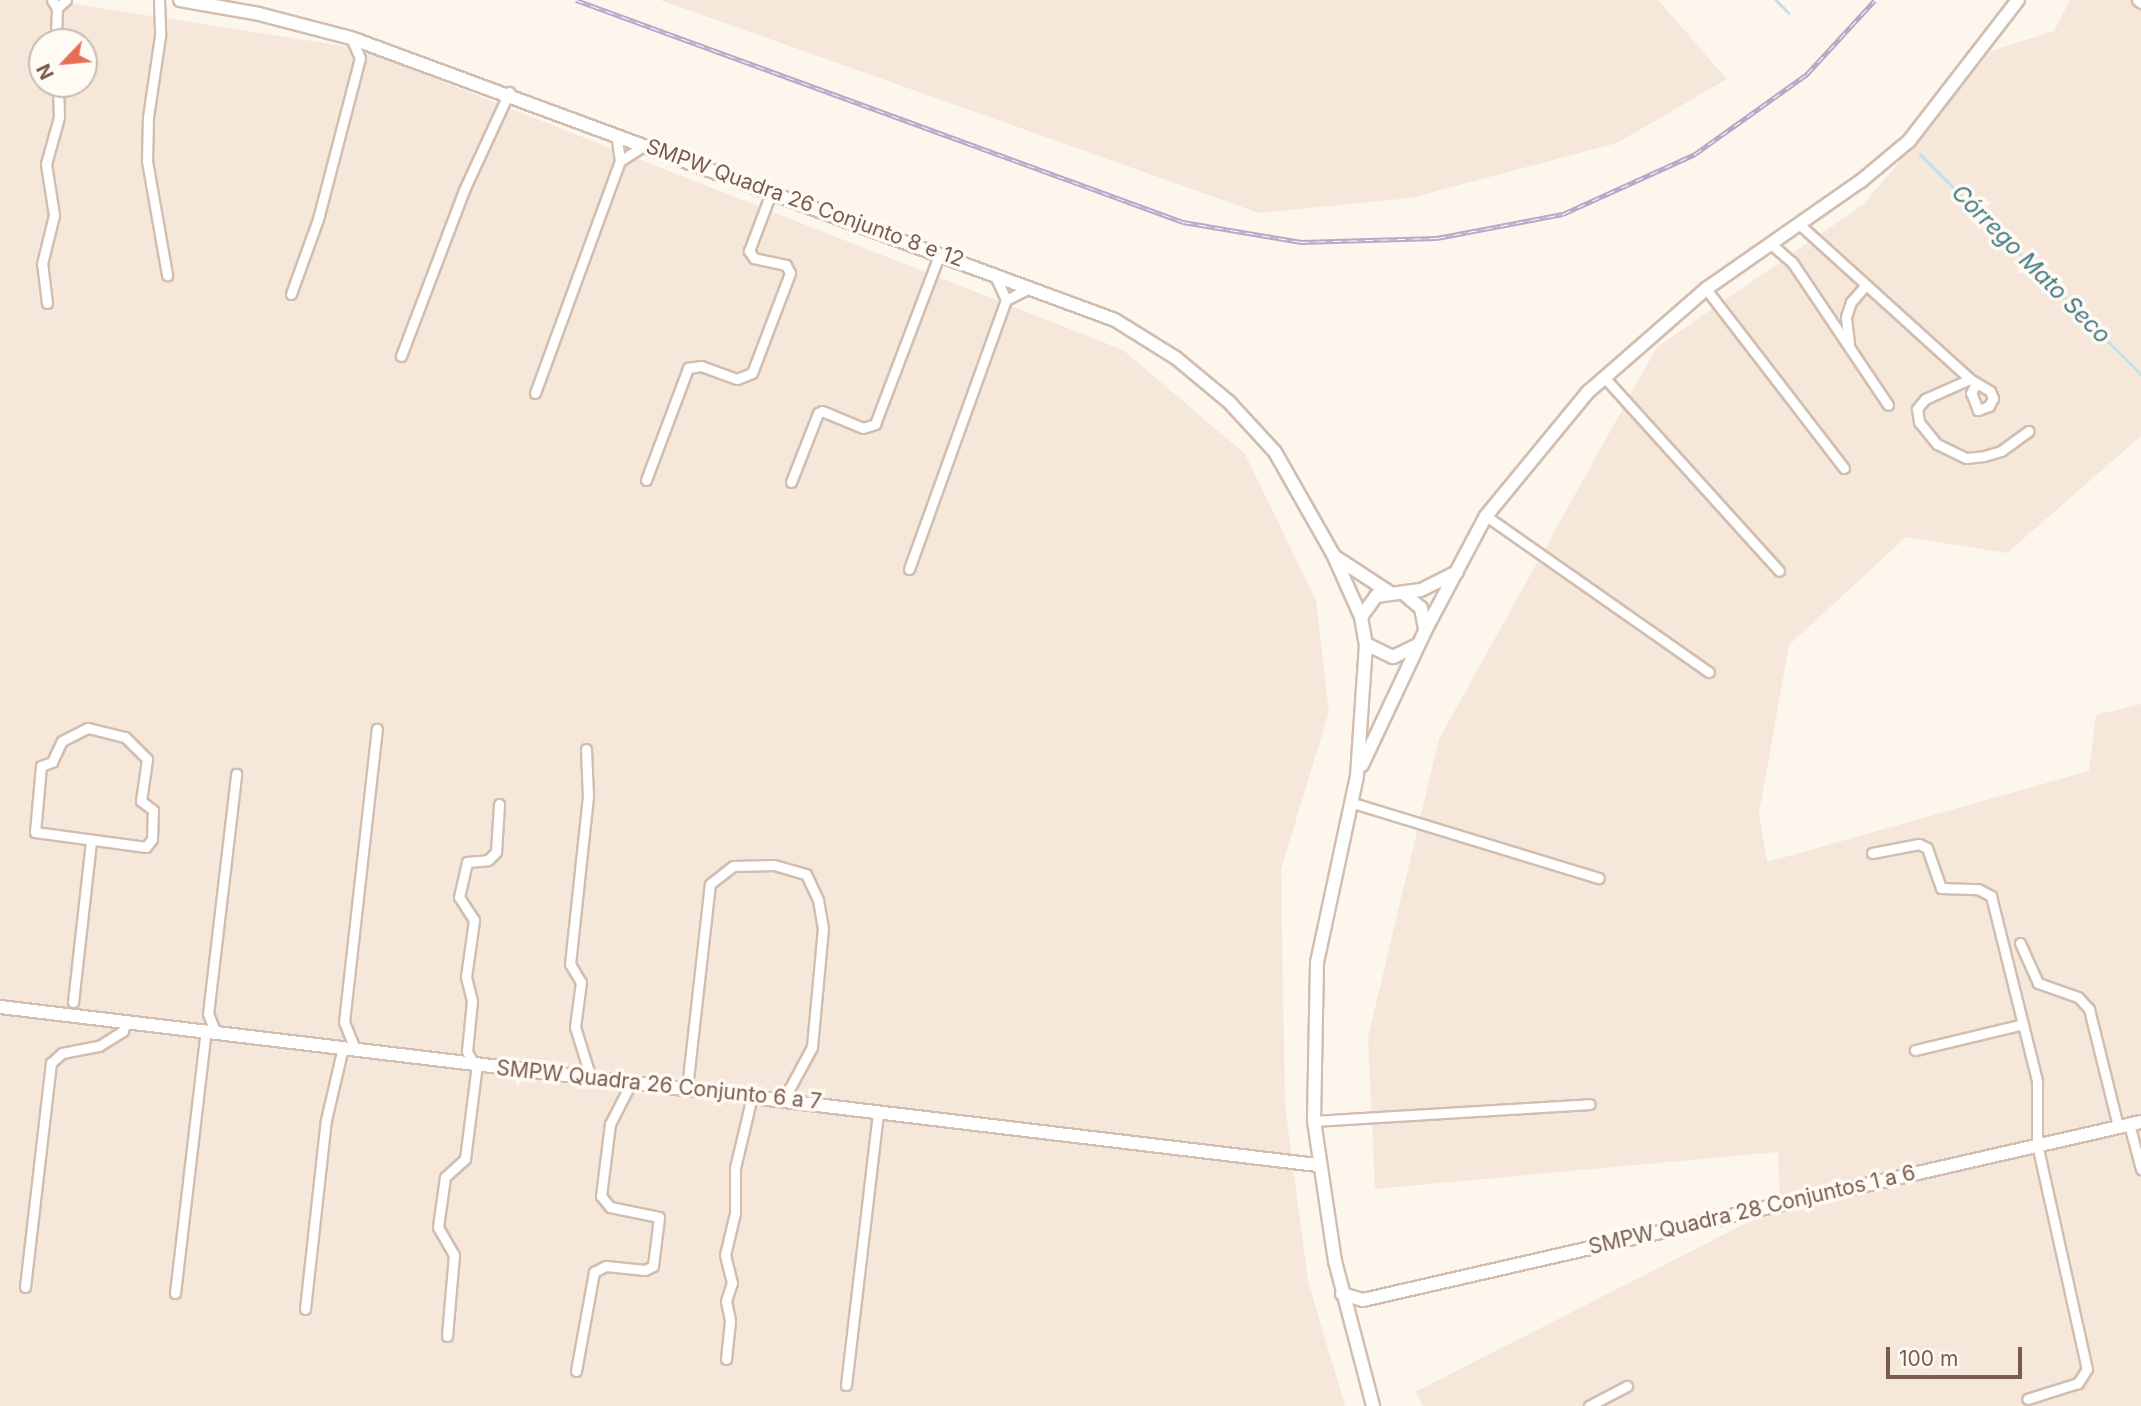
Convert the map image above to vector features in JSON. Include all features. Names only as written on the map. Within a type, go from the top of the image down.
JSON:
[{"type":"street","points":[[56,28],[55,4],[66,0]]},
{"type":"street","points":[[159,0],[160,36],[148,117],[147,161],[167,275]]},
{"type":"street","name":"SMPW Quadra 26 Conjunto 8 e 12","points":[[180,0],[259,14],[351,38],[509,92],[1115,320],[1176,358],[1229,402],[1275,452],[1333,554],[1361,617]]},
{"type":"street","points":[[1373,1406],[1342,1294],[1318,1165],[1314,1121],[1317,963],[1357,776],[1425,631],[1486,516],[1604,377],[1706,289],[1799,225],[1909,141],[2018,0]]},
{"type":"street","points":[[291,294],[315,230],[360,58],[351,38]]},
{"type":"street","points":[[360,58],[379,48]]},
{"type":"street","points":[[401,356],[464,190],[509,92]]},
{"type":"street","points":[[47,303],[42,264],[54,215],[46,164],[59,117],[58,98]]},
{"type":"street","points":[[535,393],[620,161],[616,133]]},
{"type":"street","points":[[620,161],[648,145]]},
{"type":"street","points":[[646,480],[688,368],[701,366],[737,379],[752,373],[790,274],[786,265],[754,258],[749,251],[772,190]]},
{"type":"street","points":[[1799,225],[1973,381],[1925,399],[1917,409],[1919,422],[1937,444],[1966,458],[1984,456],[2001,451],[2029,430]]},
{"type":"street","points":[[1771,244],[1792,262],[1888,405]]},
{"type":"street","points":[[791,482],[818,413],[822,411],[863,428],[875,424],[940,253]]},
{"type":"street","points":[[993,273],[1006,300]]},
{"type":"street","points":[[1849,344],[1846,317],[1851,302],[1866,285]]},
{"type":"street","points":[[909,569],[1006,300],[1031,288]]},
{"type":"street","points":[[1706,289],[1844,468]]},
{"type":"street","points":[[1604,377],[1779,571]]},
{"type":"street","points":[[1486,516],[1709,672]]},
{"type":"street","name":"SMPW Quadra 26 Conjunto 8 e 12","points":[[1333,554],[1389,592]]},
{"type":"street","points":[[1357,776],[1366,644],[1361,617],[1376,596],[1389,592],[1421,590],[1458,572]]},
{"type":"street","points":[[1403,593],[1421,608],[1425,631]]},
{"type":"street","points":[[1366,644],[1392,657],[1419,644]]},
{"type":"street","points":[[88,729],[125,737],[142,749],[147,759],[141,801],[153,810],[152,839],[146,847],[91,841],[41,834],[33,825],[41,766],[52,762],[62,741],[88,729]]},
{"type":"street","points":[[305,1309],[326,1120],[349,1048],[344,1022],[377,729]]},
{"type":"street","points":[[586,749],[588,796],[570,964],[581,982],[575,1027],[591,1078]]},
{"type":"street","points":[[175,1293],[236,774]]},
{"type":"street","points":[[1350,802],[1598,878]]},
{"type":"street","points":[[447,1336],[454,1255],[438,1227],[445,1177],[465,1159],[475,1064],[467,1051],[472,1001],[466,977],[474,919],[459,897],[467,862],[488,860],[496,852],[499,804]]},
{"type":"street","points":[[62,1014],[73,1002],[91,841]]},
{"type":"street","points":[[1872,853],[1919,844],[1927,848],[1941,888],[1986,890],[2039,1088],[2037,1144],[2087,1369],[2082,1381],[2027,1399]]},
{"type":"street","points":[[687,1088],[710,884],[733,866],[774,865],[806,874],[818,900],[823,928],[812,1046],[784,1099]]},
{"type":"street","points":[[2020,943],[2038,983],[2078,997],[2089,1009],[2129,1124],[2141,1169]]},
{"type":"street","points":[[73,1002],[83,1017]]},
{"type":"street","name":"SMPW Quadra 26 Conjunto 6 a 7","points":[[0,1007],[1318,1165]]},
{"type":"street","points":[[206,1030],[208,1014]]},
{"type":"street","points":[[25,1287],[51,1063],[62,1053],[99,1046],[123,1031],[125,1021]]},
{"type":"street","points":[[1915,1050],[2023,1024]]},
{"type":"street","points":[[457,1061],[467,1051]]},
{"type":"street","points":[[576,1371],[594,1272],[606,1266],[645,1270],[653,1266],[659,1217],[610,1207],[601,1196],[610,1124],[631,1083]]},
{"type":"street","points":[[726,1359],[730,1320],[726,1301],[732,1283],[725,1255],[735,1213],[735,1168],[752,1096]]},
{"type":"street","points":[[1314,1121],[1589,1104]]},
{"type":"street","points":[[846,1385],[878,1111]]},
{"type":"street","name":"SMPW Quadra 28 Conjuntos 1 a 6","points":[[1342,1294],[1363,1300],[2129,1124]]},
{"type":"street","points":[[1348,1319],[1363,1300]]},
{"type":"street","points":[[1589,1406],[1627,1386]]},
{"type":"shaded area","points":[[0,0],[48,0],[357,48],[1123,350],[1245,454],[1316,600],[1329,712],[1281,869],[1285,1104],[1308,1281],[1345,1406],[0,1406]]},
{"type":"shaded area","points":[[660,0],[1658,0],[1727,79],[1617,143],[1411,198],[1259,213]]},
{"type":"shaded area","points":[[2070,0],[2141,0],[2141,436],[2007,553],[1906,537],[1789,645],[1759,813],[1767,862],[2089,771],[2096,715],[2141,704],[2141,1406],[1423,1406],[1415,1392],[1780,1206],[1778,1152],[1375,1189],[1368,1037],[1439,739],[1657,347],[1864,204],[1991,51],[2054,31]]},
{"type":"waterway","name":"Córrego Mato Seco","points":[[1776,0],[1789,13]]},
{"type":"waterway","name":"Córrego Mato Seco","points":[[1920,154],[2141,374]]},
{"type":"railway","points":[[576,0],[1183,222],[1301,242],[1437,238],[1563,214],[1695,154],[1807,74],[1875,0]]}]
